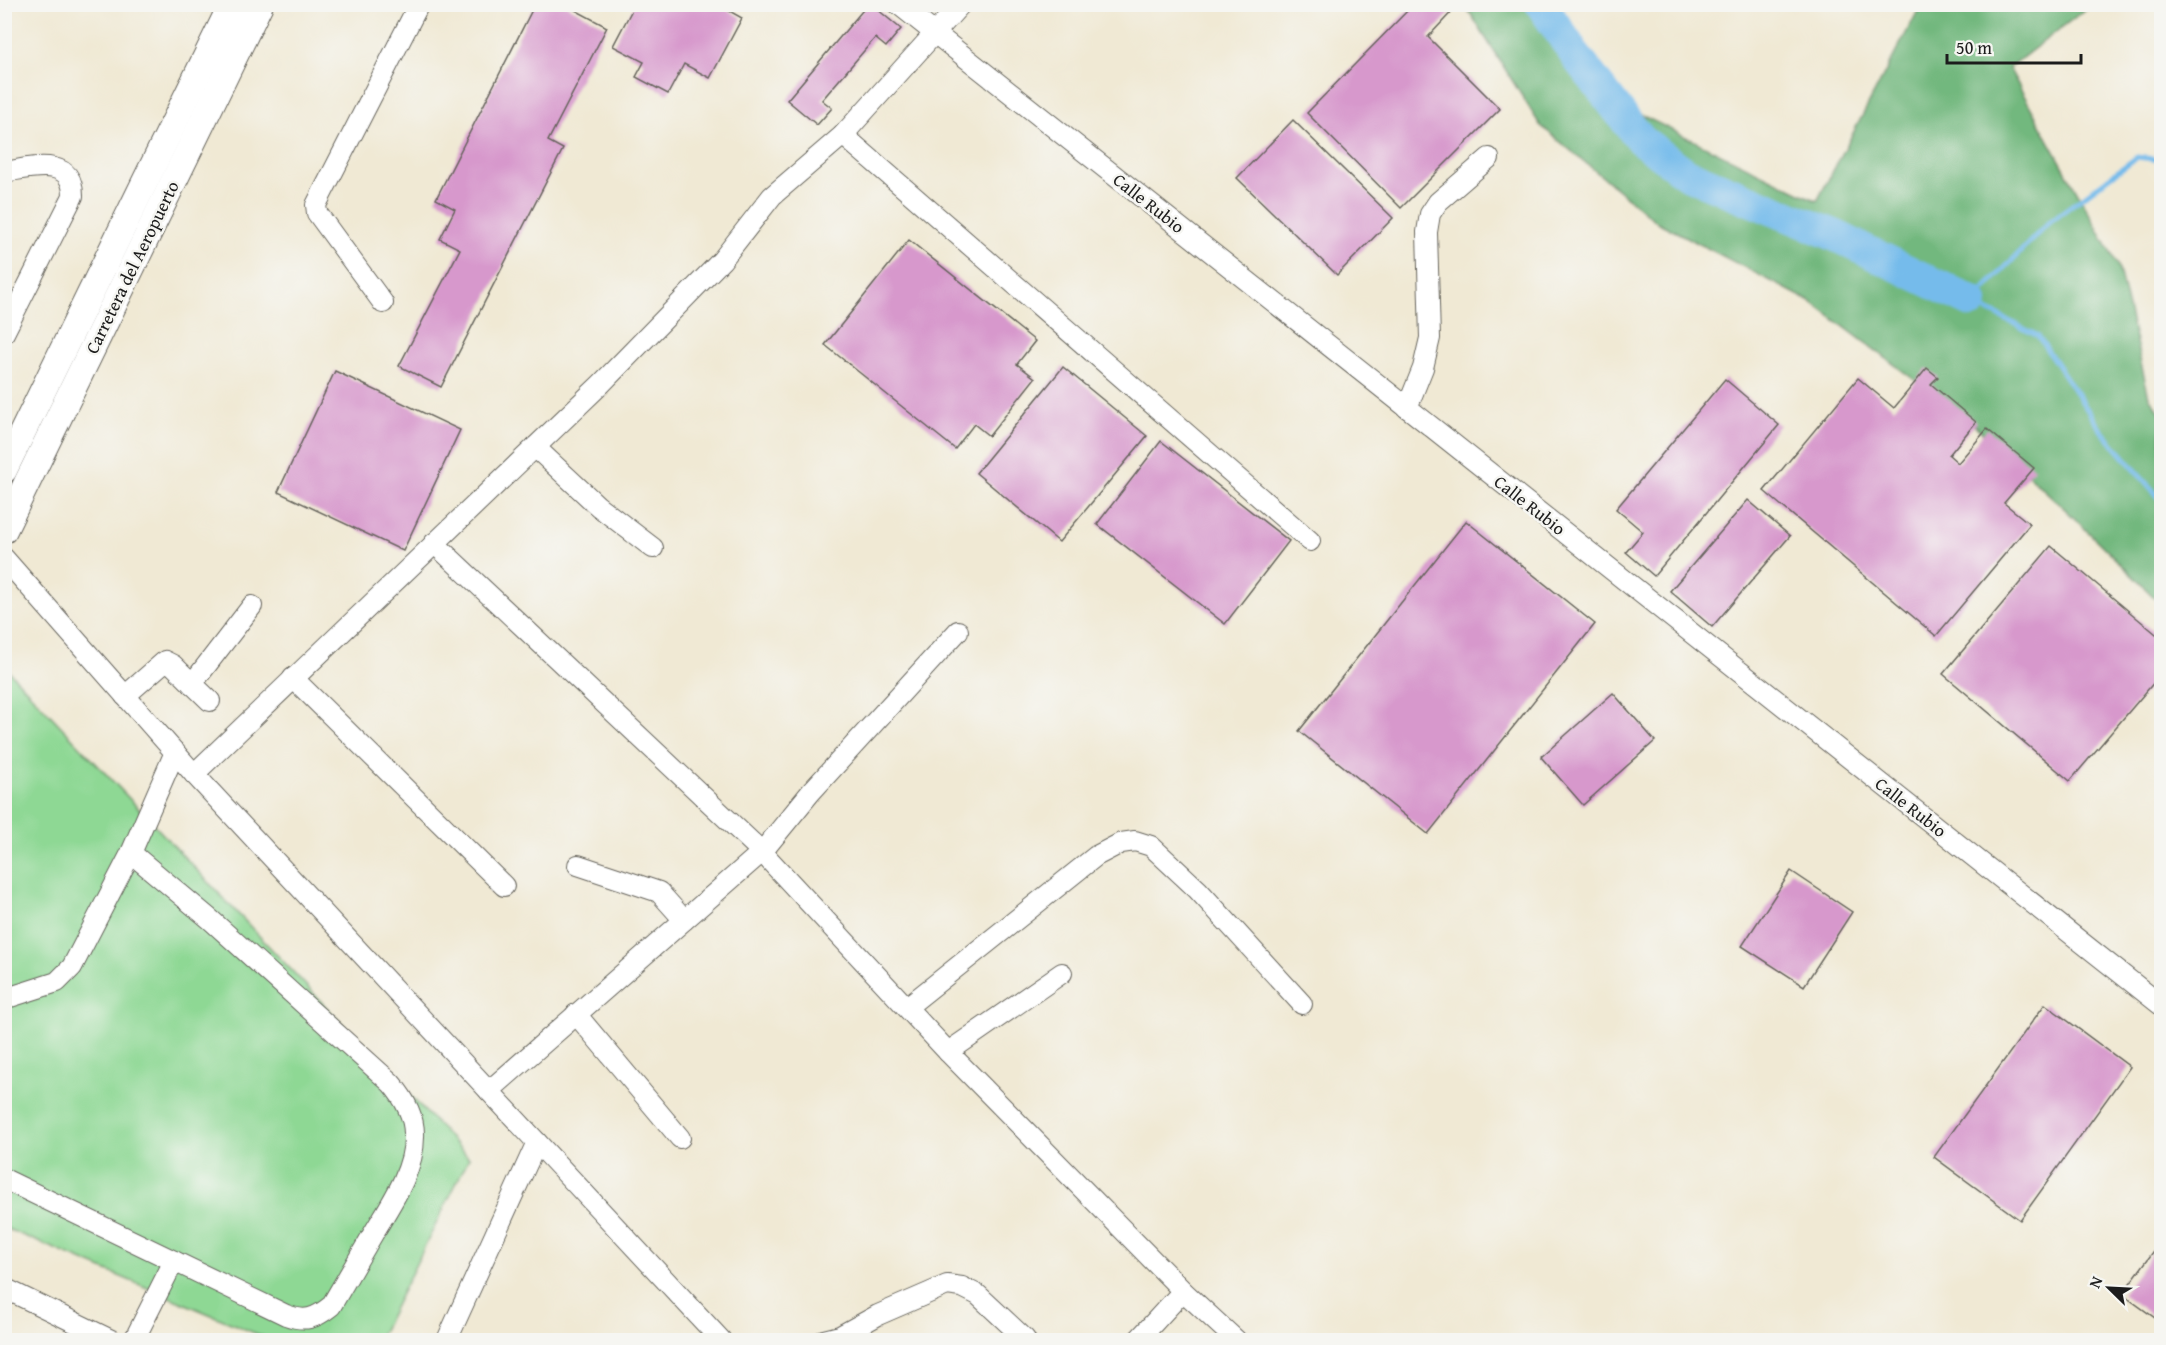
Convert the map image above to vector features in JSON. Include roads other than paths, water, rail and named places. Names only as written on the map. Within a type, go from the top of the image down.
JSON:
[{"type":"main road","points":[[229,10],[255,16]]},
{"type":"main road","name":"Carretera del Aeropuerto","points":[[4,470],[229,10]]},
{"type":"main road","name":"Carretera del Aeropuerto","points":[[4,530],[255,16]]},
{"type":"street","points":[[383,303],[317,213],[316,205],[419,4]]},
{"type":"street","name":"Calle Rubio","points":[[898,4],[2162,1006]]},
{"type":"street","points":[[194,774],[690,295],[722,260],[772,196],[843,135],[961,4]]},
{"type":"street","points":[[843,135],[1310,541]]},
{"type":"street","points":[[1407,408],[1423,368],[1430,338],[1427,232],[1430,214],[1438,202],[1489,158]]},
{"type":"street","points":[[4,172],[44,166],[55,168],[72,181],[74,196],[4,333]]},
{"type":"street","points":[[535,447],[598,506],[652,548]]},
{"type":"street","points":[[434,543],[762,852],[948,1052],[1183,1291],[1236,1341]]},
{"type":"street","points":[[4,558],[194,774],[721,1341]]},
{"type":"street","points":[[192,684],[252,606]]},
{"type":"street","points":[[489,1091],[762,852],[811,792],[958,631]]},
{"type":"street","points":[[125,696],[165,661],[210,701]]},
{"type":"street","points":[[293,678],[504,886]]},
{"type":"street","points":[[4,999],[57,982],[65,976],[81,951],[131,854],[175,752]]},
{"type":"street","points":[[907,1007],[1096,856],[1121,843],[1135,841],[1151,846],[1198,890],[1302,1005]]},
{"type":"street","points":[[4,1179],[286,1315],[309,1320],[331,1306],[399,1190],[413,1148],[415,1134],[409,1109],[402,1095],[211,920],[131,854]]},
{"type":"street","points":[[578,865],[659,892],[684,920]]},
{"type":"street","points":[[948,1052],[1062,973]]},
{"type":"street","points":[[576,1014],[680,1138]]},
{"type":"street","points":[[447,1341],[537,1142]]},
{"type":"street","points":[[134,1341],[174,1261]]},
{"type":"street","points":[[824,1341],[840,1336],[878,1315],[947,1285],[962,1287],[978,1295],[1025,1339]]},
{"type":"street","points":[[4,1288],[111,1341]]},
{"type":"street","points":[[1138,1341],[1183,1291]]},
{"type":"waterway","points":[[1541,4],[1578,59],[1641,140],[1687,174],[1834,235],[1972,302]]},
{"type":"waterway","points":[[2162,160],[2137,157],[2049,222],[1972,302],[2038,336],[2101,430],[2162,501]]}]
